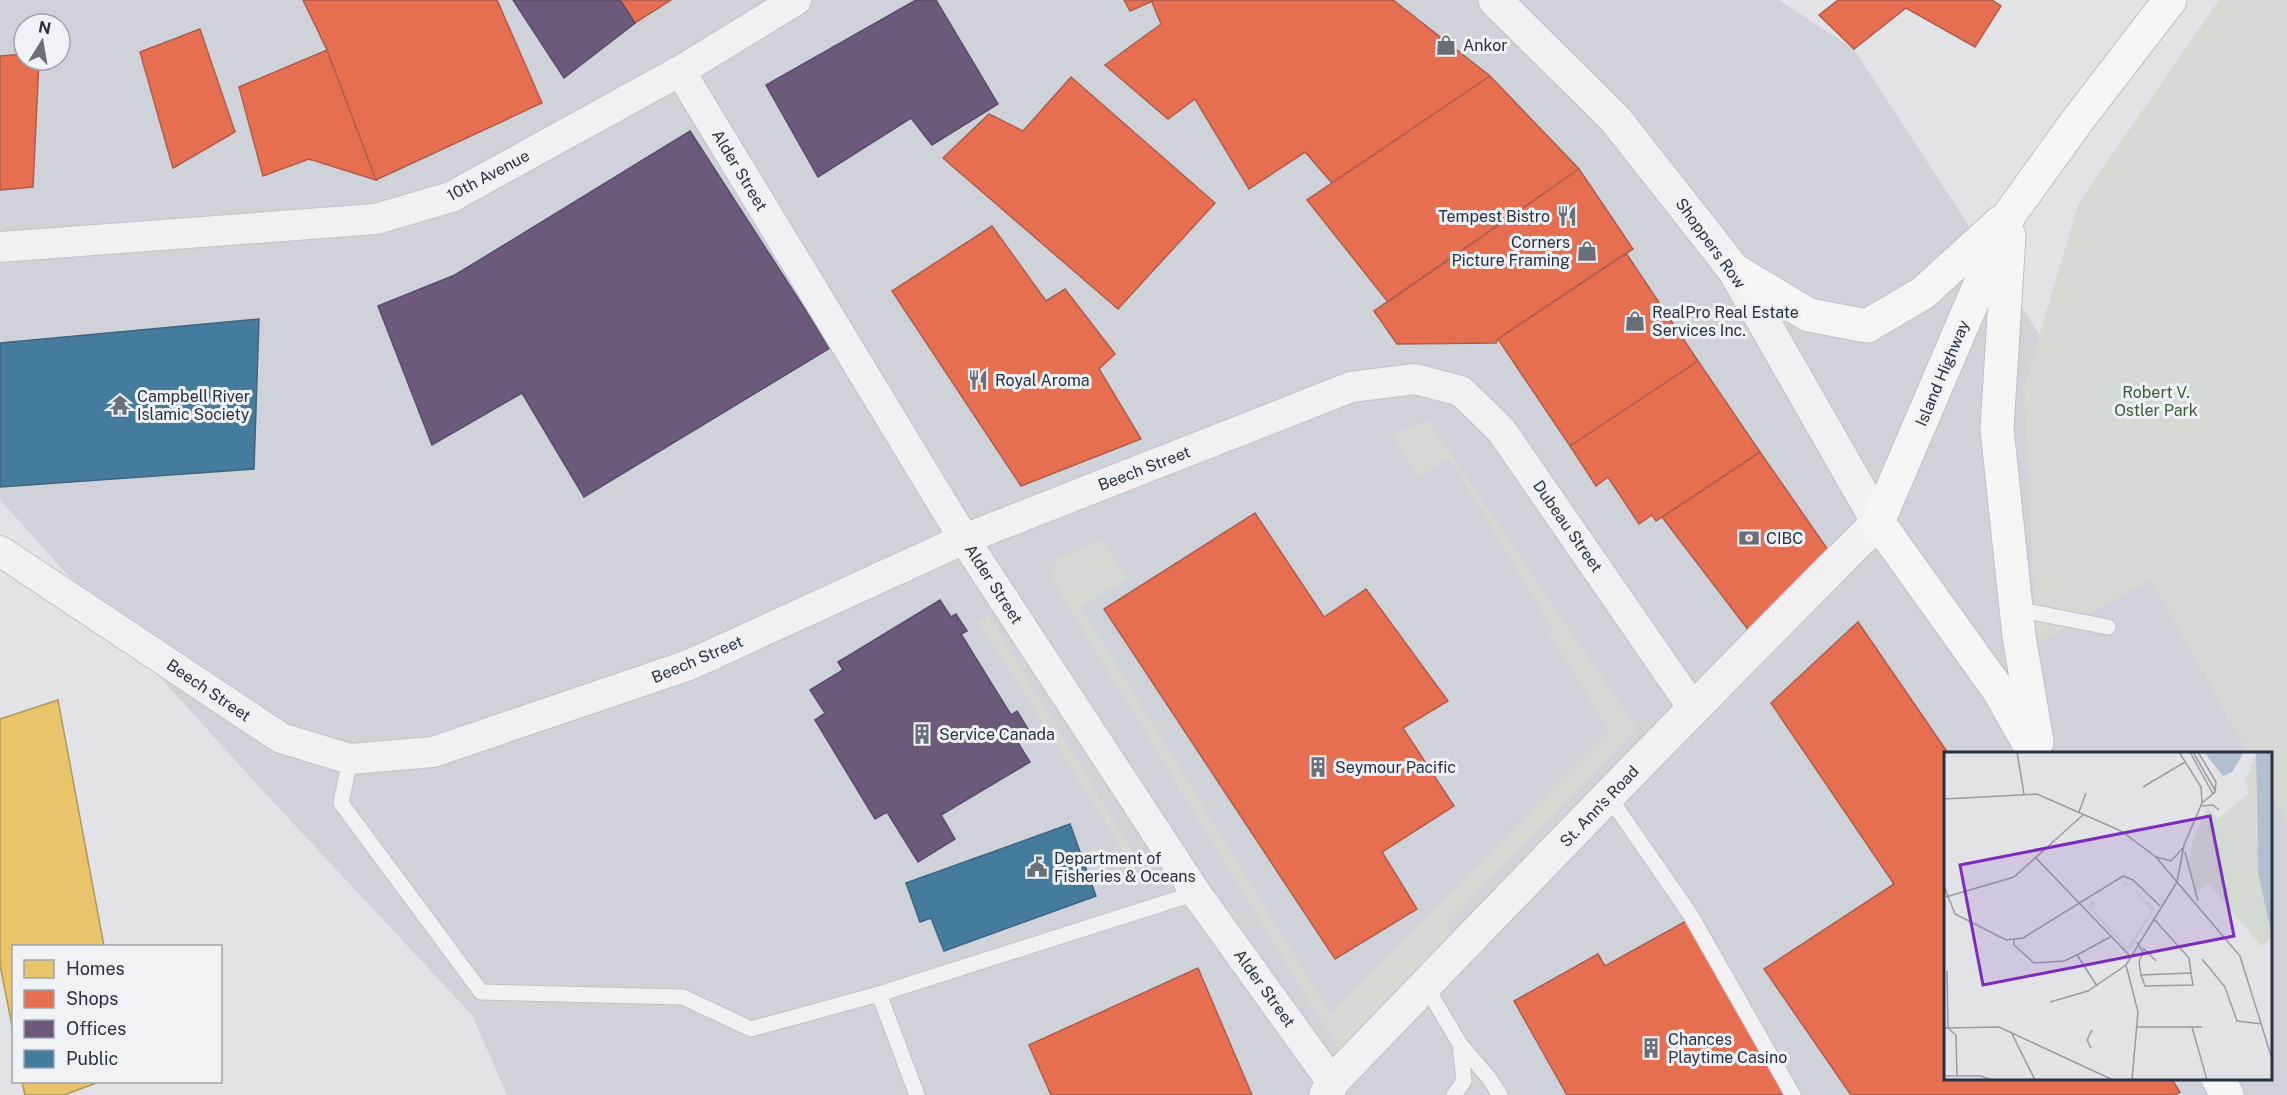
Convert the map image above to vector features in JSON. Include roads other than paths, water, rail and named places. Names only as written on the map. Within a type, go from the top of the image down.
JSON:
[{"type":"main road","name":"Island Highway","points":[[1878,522],[2010,214],[2077,121],[2170,0]]},
{"type":"main road","points":[[1734,270],[1809,315],[1867,326],[1923,293],[2010,214]]},
{"type":"main road","points":[[2010,214],[1997,429],[2016,609],[2036,752]]},
{"type":"main road","points":[[1878,522],[1999,691],[2035,752]]},
{"type":"main road","points":[[2219,1080],[2227,1095]]},
{"type":"street","name":"10th Avenue","points":[[0,247],[376,219],[451,196],[680,71],[796,0]]},
{"type":"street","name":"Shoppers Row","points":[[1495,0],[1616,120],[1734,270],[1878,522]]},
{"type":"street","name":"Alder Street","points":[[680,71],[964,538],[1196,893],[1329,1088]]},
{"type":"street","name":"Beech Street","points":[[0,551],[281,738],[350,759],[433,752],[688,665],[964,538],[1351,387],[1415,379]]},
{"type":"street","name":"Dubeau Street","points":[[1415,379],[1461,392],[1502,430],[1693,708]]},
{"type":"street","name":"St. Ann's Road","points":[[1329,1088],[1425,985],[1693,708],[1878,522]]},
{"type":"lane","points":[[2016,609],[2108,627]]},
{"type":"lane","points":[[350,759],[341,804],[481,992],[683,997],[751,1029],[879,994],[1196,893]]},
{"type":"lane","points":[[1609,797],[1690,914],[1793,1095]]},
{"type":"lane","points":[[1425,985],[1460,1044],[1500,1095]]},
{"type":"lane","points":[[879,994],[917,1095]]},
{"type":"lane","points":[[1454,1095],[1464,1081],[1460,1044]]},
{"type":"place","name":"Ankor","points":[[1446,45]]},
{"type":"place","name":"Tempest Bistro","points":[[1567,216]]},
{"type":"place","name":"Corners Picture Framing","points":[[1587,251]]},
{"type":"place","name":"RealPro Real Estate Services Inc.","points":[[1635,321]]},
{"type":"place","name":"Royal Aroma","points":[[978,380]]},
{"type":"place","name":"Campbell River Islamic Society","points":[[120,405]]},
{"type":"place","name":"CIBC","points":[[1749,538]]},
{"type":"place","name":"Service Canada","points":[[922,734]]},
{"type":"place","name":"Seymour Pacific","points":[[1318,767]]},
{"type":"place","name":"Department of Fisheries & Oceans","points":[[1037,867]]},
{"type":"place","name":"Chances Playtime Casino","points":[[1651,1048]]},
{"type":"park label","name":"Robert V. Ostler Park","points":[[2156,401]]}]
